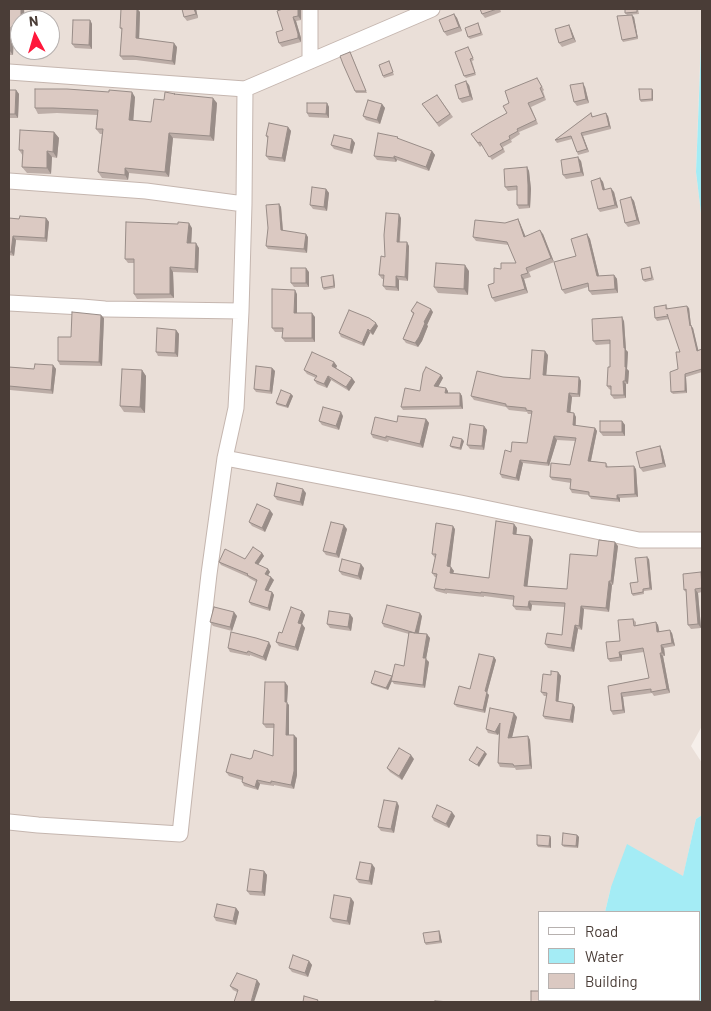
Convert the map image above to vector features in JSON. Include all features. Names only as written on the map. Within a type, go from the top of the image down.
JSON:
[{"type":"street","points":[[310,9],[310,61]]},
{"type":"street","points":[[9,72],[245,89],[432,9]]},
{"type":"street","points":[[9,822],[180,834],[225,458],[236,408],[241,311],[245,89]]},
{"type":"street","points":[[9,181],[146,191],[244,204]]},
{"type":"street","points":[[9,303],[105,309],[241,311]]},
{"type":"street","points":[[225,458],[461,503],[639,540],[702,540]]},
{"type":"shaded area","points":[[9,9],[702,9],[696,172],[702,217],[702,726],[691,746],[702,763],[702,815],[696,819],[683,877],[611,887],[605,911],[538,911],[538,1001],[604,1001],[9,1002]]},
{"type":"water","points":[[702,20],[702,217],[696,172]]},
{"type":"water","points":[[702,815],[702,1002],[604,1002],[701,1001],[701,911],[605,911],[611,887],[627,844],[683,876],[696,819]]},
{"type":"building","points":[[9,9],[21,9],[10,10],[9,51]]},
{"type":"building","points":[[121,9],[137,9],[136,38],[174,43],[172,61],[120,56]]},
{"type":"building","points":[[182,9],[194,9],[196,14],[184,17]]},
{"type":"building","points":[[298,9],[298,16],[293,17],[298,38],[279,43],[276,32],[283,30],[277,11]]},
{"type":"building","points":[[480,9],[497,9],[482,14]]},
{"type":"building","points":[[625,9],[637,9],[637,12],[625,13]]},
{"type":"building","points":[[454,14],[459,27],[444,32],[439,20]]},
{"type":"building","points":[[632,15],[637,37],[622,40],[617,16]]},
{"type":"building","points":[[73,20],[90,20],[89,45],[72,44]]},
{"type":"building","points":[[478,23],[481,33],[468,37],[465,28]]},
{"type":"building","points":[[569,25],[573,38],[559,43],[555,29]]},
{"type":"building","points":[[468,47],[473,58],[470,59],[475,73],[464,76],[455,52]]},
{"type":"building","points":[[350,52],[366,91],[355,91],[343,64],[340,56]]},
{"type":"building","points":[[389,61],[393,72],[383,76],[379,65]]},
{"type":"building","points":[[537,78],[542,87],[540,88],[544,97],[528,103],[536,120],[517,129],[518,131],[509,136],[510,139],[500,144],[503,149],[489,157],[480,142],[478,143],[471,134],[507,113],[503,106],[509,103],[505,91]]},
{"type":"building","points":[[466,81],[470,96],[459,99],[455,85]]},
{"type":"building","points":[[583,83],[586,99],[574,102],[570,85]]},
{"type":"building","points":[[35,89],[132,92],[129,120],[151,122],[154,99],[164,100],[165,92],[213,98],[210,136],[169,133],[165,172],[125,168],[125,175],[98,172],[103,129],[96,129],[98,110],[35,108]]},
{"type":"building","points":[[639,89],[652,89],[652,99],[640,100]]},
{"type":"building","points":[[9,90],[16,90],[15,114],[9,114]]},
{"type":"building","points":[[437,95],[450,114],[437,123],[422,104]]},
{"type":"building","points":[[368,100],[382,104],[377,120],[363,116]]},
{"type":"building","points":[[307,103],[327,103],[326,114],[307,113]]},
{"type":"building","points":[[591,113],[592,117],[606,113],[609,126],[581,133],[587,149],[577,152],[571,136],[555,140]]},
{"type":"building","points":[[269,123],[288,127],[282,158],[266,156],[268,136],[266,136]]},
{"type":"building","points":[[20,130],[54,132],[53,152],[47,151],[47,168],[22,167],[23,150],[19,150]]},
{"type":"building","points":[[378,133],[398,137],[432,151],[426,167],[394,156],[394,158],[374,156]]},
{"type":"building","points":[[334,135],[352,139],[350,150],[331,145]]},
{"type":"building","points":[[578,157],[581,172],[563,175],[561,160]]},
{"type":"building","points":[[527,167],[528,205],[517,205],[517,186],[505,187],[504,169]]},
{"type":"building","points":[[600,178],[603,190],[611,188],[615,205],[598,209],[591,181]]},
{"type":"building","points":[[312,187],[326,189],[324,207],[310,205]]},
{"type":"building","points":[[631,197],[637,220],[625,223],[620,200]]},
{"type":"building","points":[[279,204],[281,230],[306,234],[304,249],[266,246],[268,228],[266,205]]},
{"type":"building","points":[[386,213],[399,214],[397,242],[407,242],[405,277],[396,276],[396,287],[383,286],[384,275],[379,275],[381,256],[385,257]]},
{"type":"building","points":[[20,216],[46,218],[45,238],[13,236],[11,252],[9,252],[9,218],[19,219]]},
{"type":"building","points":[[518,219],[524,237],[540,230],[551,258],[526,268],[528,273],[521,275],[525,289],[492,298],[488,285],[494,283],[494,268],[501,269],[501,263],[516,263],[507,242],[473,237],[475,220],[505,223]]},
{"type":"building","points":[[126,222],[189,223],[187,243],[196,243],[195,269],[170,267],[170,294],[134,294],[134,259],[125,259]]},
{"type":"building","points":[[587,234],[597,276],[614,275],[615,289],[589,291],[588,283],[562,290],[554,262],[576,256],[571,239]]},
{"type":"building","points":[[436,263],[465,265],[464,289],[434,287]]},
{"type":"building","points":[[650,267],[652,278],[643,280],[641,269]]},
{"type":"building","points":[[291,268],[306,268],[306,283],[291,283]]},
{"type":"building","points":[[333,275],[334,286],[323,288],[321,277]]},
{"type":"building","points":[[272,289],[295,290],[294,313],[312,313],[312,338],[282,338],[283,328],[272,328]]},
{"type":"building","points":[[417,302],[431,309],[415,343],[403,339],[414,313],[411,311]]},
{"type":"building","points":[[666,305],[666,309],[687,306],[697,351],[702,349],[702,369],[685,374],[685,391],[671,392],[670,372],[678,369],[676,352],[680,352],[668,316],[655,318],[654,307]]},
{"type":"building","points":[[349,310],[376,323],[370,331],[368,329],[362,343],[339,333]]},
{"type":"building","points":[[72,312],[101,315],[99,362],[58,361],[58,337],[71,337]]},
{"type":"building","points":[[622,317],[626,367],[625,381],[623,381],[624,395],[611,395],[611,386],[607,386],[608,367],[610,367],[610,340],[593,341],[592,319]]},
{"type":"building","points":[[157,328],[176,330],[175,353],[156,352]]},
{"type":"building","points":[[532,350],[545,351],[543,375],[579,377],[578,394],[569,393],[567,412],[574,413],[573,425],[595,428],[588,461],[606,463],[606,467],[634,466],[635,494],[617,495],[617,499],[589,496],[589,492],[570,489],[571,479],[550,477],[551,463],[570,465],[576,438],[554,436],[547,463],[520,460],[516,478],[500,474],[505,450],[511,452],[512,442],[527,443],[532,411],[471,396],[477,371],[503,377],[530,379]]},
{"type":"building","points":[[312,352],[334,362],[332,366],[352,378],[346,387],[328,376],[324,384],[314,380],[317,376],[304,370]]},
{"type":"building","points":[[35,364],[53,365],[51,390],[9,386],[9,367],[34,369]]},
{"type":"building","points":[[256,366],[272,368],[270,391],[254,389]]},
{"type":"building","points":[[426,367],[441,375],[434,386],[446,388],[445,393],[460,393],[460,406],[401,407],[405,388],[420,391]]},
{"type":"building","points":[[122,369],[142,370],[140,407],[120,406]]},
{"type":"building","points":[[281,390],[291,394],[286,406],[276,403]]},
{"type":"building","points":[[323,407],[341,412],[336,426],[319,421]]},
{"type":"building","points":[[398,416],[426,419],[420,444],[371,434],[375,417],[397,422]]},
{"type":"building","points":[[600,421],[622,421],[622,432],[600,432]]},
{"type":"building","points":[[470,424],[484,426],[482,446],[467,445]]},
{"type":"building","points":[[453,437],[462,439],[460,448],[450,446]]},
{"type":"building","points":[[660,446],[663,463],[640,468],[636,452]]},
{"type":"building","points":[[277,483],[303,489],[300,502],[274,496]]},
{"type":"building","points":[[257,504],[270,510],[262,528],[249,522]]},
{"type":"building","points":[[496,521],[514,524],[513,534],[530,536],[524,586],[567,589],[570,554],[597,556],[599,540],[615,542],[606,608],[581,606],[579,626],[575,625],[571,648],[545,644],[547,633],[562,635],[565,603],[529,601],[528,607],[513,606],[514,596],[434,588],[437,574],[432,573],[436,554],[432,554],[436,523],[453,526],[447,566],[451,567],[450,573],[489,578]]},
{"type":"building","points":[[331,522],[344,525],[336,554],[323,551]]},
{"type":"building","points":[[253,547],[262,553],[255,563],[268,569],[265,574],[271,577],[265,590],[272,592],[268,608],[249,602],[257,580],[248,574],[219,562],[225,549],[245,559]]},
{"type":"building","points":[[647,557],[650,588],[643,589],[643,592],[632,594],[630,583],[638,582],[635,558]]},
{"type":"building","points":[[342,559],[361,564],[358,576],[339,571]]},
{"type":"building","points":[[701,572],[702,588],[695,589],[698,624],[688,625],[686,589],[684,590],[683,574]]},
{"type":"building","points":[[387,605],[420,613],[415,633],[382,623]]},
{"type":"building","points":[[214,607],[234,612],[230,627],[210,622]]},
{"type":"building","points":[[291,607],[302,611],[298,623],[302,624],[295,647],[276,642],[279,632],[282,633]]},
{"type":"building","points":[[329,611],[350,614],[348,627],[327,624]]},
{"type":"building","points":[[633,619],[634,626],[656,622],[657,632],[670,630],[672,643],[661,645],[662,653],[660,653],[667,689],[651,692],[651,689],[621,693],[623,710],[611,711],[608,686],[649,678],[643,648],[619,652],[620,657],[608,659],[606,642],[620,641],[618,620]]},
{"type":"building","points":[[231,632],[269,642],[263,657],[248,651],[247,653],[228,648]]},
{"type":"building","points":[[409,632],[427,634],[423,658],[426,658],[423,685],[391,681],[395,664],[404,666]]},
{"type":"building","points":[[479,654],[494,657],[485,691],[487,692],[483,710],[454,704],[459,686],[470,689]]},
{"type":"building","points":[[375,671],[392,676],[386,688],[371,683]]},
{"type":"building","points":[[551,671],[558,672],[556,701],[573,704],[570,720],[543,716],[547,693],[541,692],[543,674],[551,675]]},
{"type":"building","points":[[265,682],[285,682],[285,702],[287,702],[286,735],[294,735],[294,771],[291,785],[257,780],[255,787],[242,782],[243,777],[226,772],[231,754],[250,759],[254,750],[273,756],[274,724],[263,724]]},
{"type":"building","points":[[490,708],[514,713],[508,738],[528,736],[530,765],[514,766],[513,764],[498,763],[500,723],[495,732],[486,729]]},
{"type":"building","points":[[477,747],[485,752],[477,765],[469,760]]},
{"type":"building","points":[[399,748],[411,755],[399,776],[387,768]]},
{"type":"building","points":[[384,800],[397,802],[391,829],[378,827]]},
{"type":"building","points":[[437,805],[452,812],[446,824],[432,817]]},
{"type":"building","points":[[563,833],[577,835],[576,846],[562,845]]},
{"type":"building","points":[[537,835],[550,836],[549,846],[537,845]]},
{"type":"building","points":[[360,862],[372,864],[369,881],[356,879]]},
{"type":"building","points":[[250,869],[264,871],[262,892],[247,891]]},
{"type":"building","points":[[334,895],[351,898],[347,921],[330,918]]},
{"type":"building","points":[[217,904],[236,908],[233,921],[214,917]]},
{"type":"building","points":[[439,931],[440,941],[425,943],[423,933]]},
{"type":"building","points":[[293,955],[309,961],[305,973],[289,968]]},
{"type":"building","points":[[237,973],[257,980],[251,1002],[234,1002],[238,990],[230,986]]},
{"type":"building","points":[[531,991],[538,991],[538,1001],[548,1001],[548,1002],[531,1002]]},
{"type":"building","points":[[304,996],[318,1000],[317,1002],[303,1002]]}]
